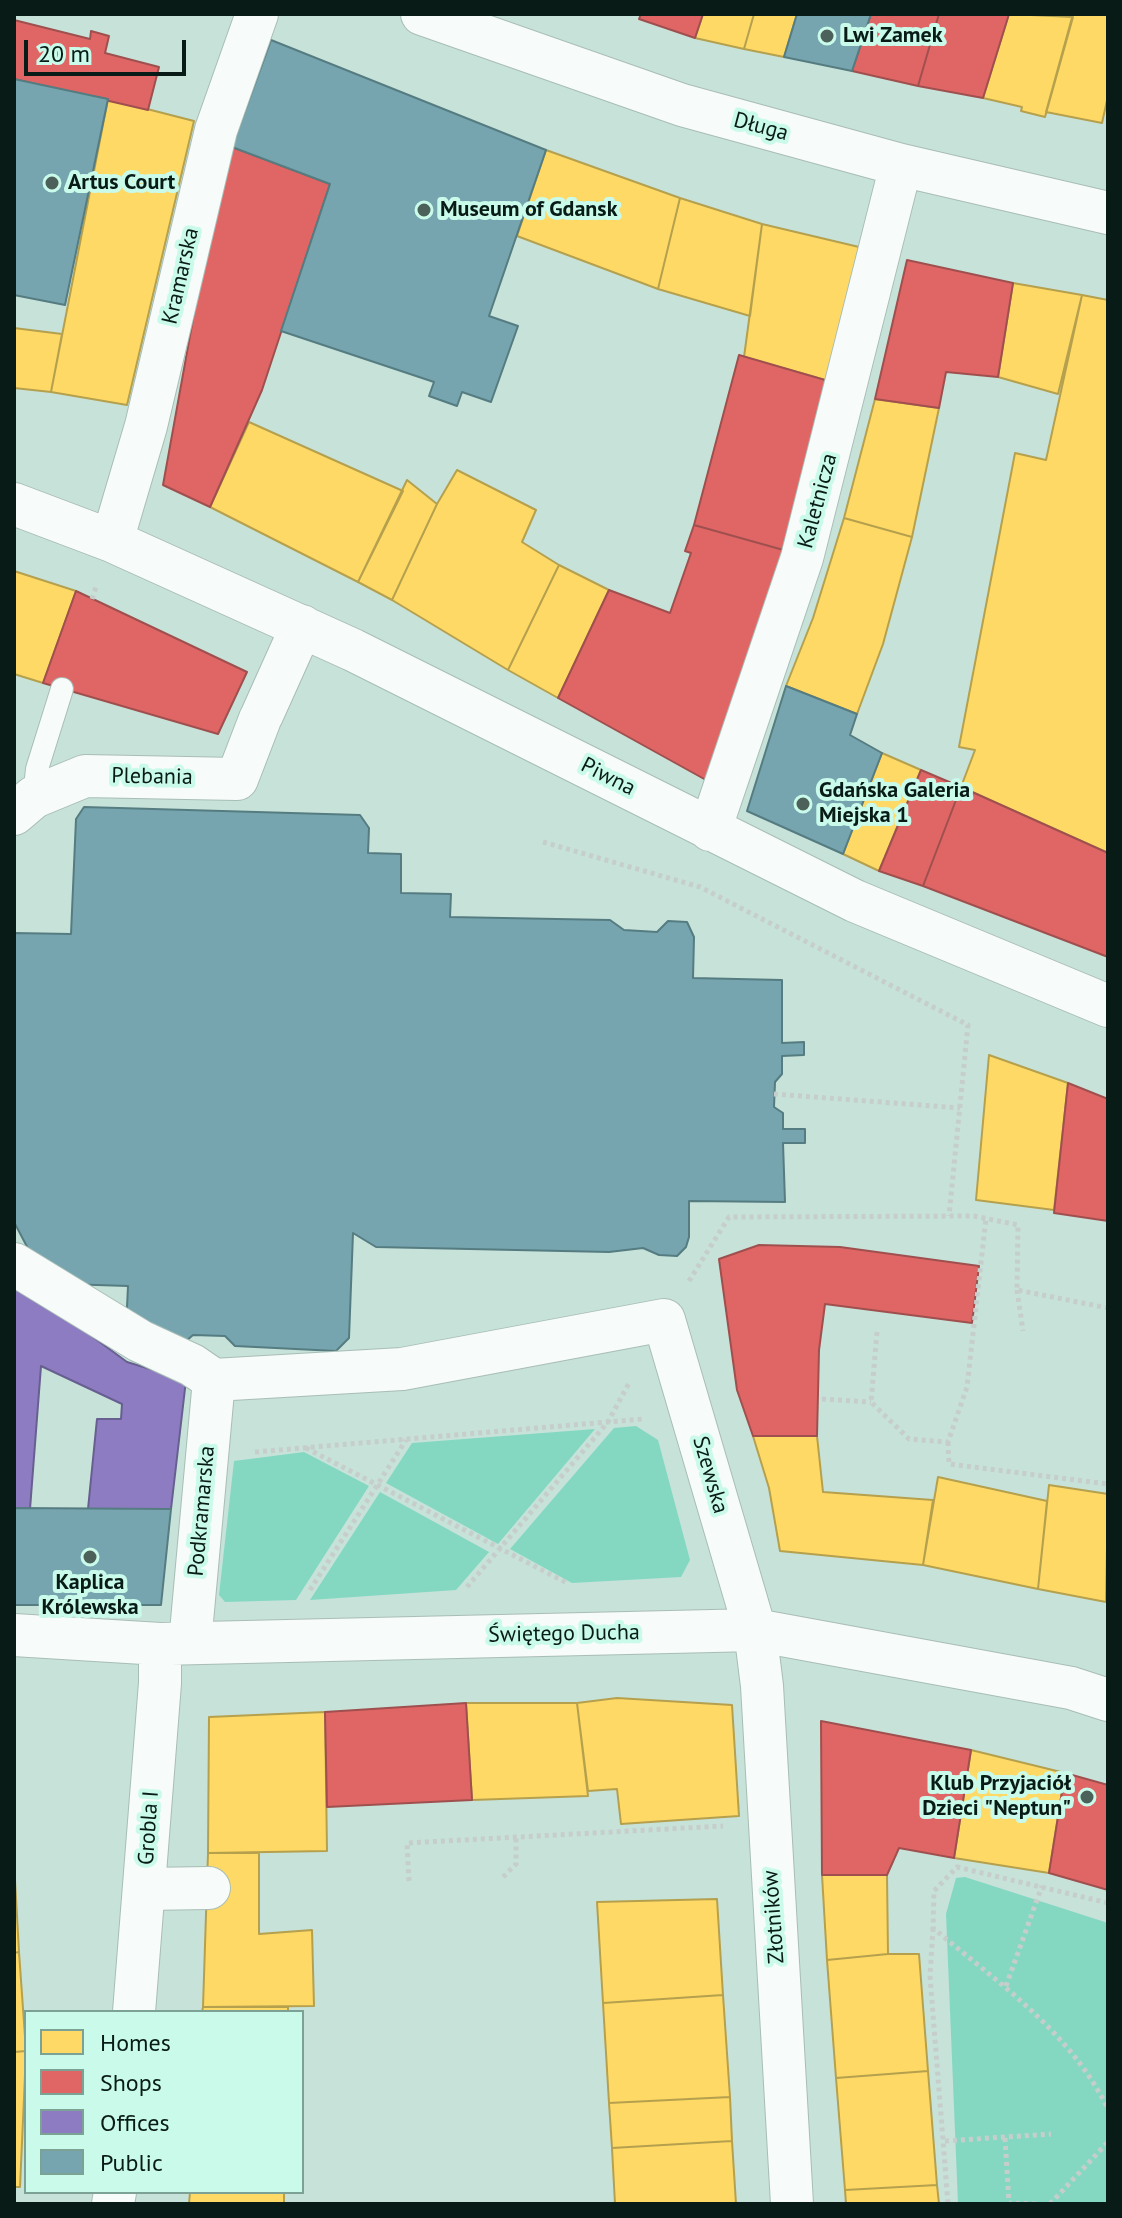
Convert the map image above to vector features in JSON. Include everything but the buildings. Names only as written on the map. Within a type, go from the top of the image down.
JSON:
[{"type":"street","name":"Kramarska","points":[[112,541],[146,426],[216,130],[257,14]]},
{"type":"street","name":"Długa","points":[[422,14],[682,105],[901,165],[1108,213]]},
{"type":"street","name":"Kaletnicza","points":[[710,830],[802,558],[901,165]]},
{"type":"street","name":"Piwna","points":[[14,504],[112,541],[302,626],[855,901],[1108,1006]]},
{"type":"street","name":"Plebania","points":[[24,806],[85,776],[237,779],[302,626]]},
{"type":"street","points":[[14,1264],[140,1341],[192,1365],[214,1380],[402,1369],[664,1320]]},
{"type":"street","name":"Szewska","points":[[664,1320],[755,1630]]},
{"type":"street","name":"Podkramarska","points":[[175,1643],[206,1456],[214,1380]]},
{"type":"street","name":"Świętego Ducha","points":[[14,1635],[175,1643],[755,1630],[1071,1688],[1108,1700]]},
{"type":"street","name":"Złotników","points":[[755,1630],[762,1686],[792,2204]]},
{"type":"street","name":"Grobla I","points":[[134,2010],[160,1683],[175,1643]]},
{"type":"street","points":[[145,1889],[209,1888]]},
{"type":"lane","points":[[24,806],[62,689]]},
{"type":"path","points":[[543,842],[700,887],[968,1025],[949,1216]]},
{"type":"path","points":[[774,1094],[960,1108]]},
{"type":"path","points":[[664,1320],[729,1217],[949,1216],[986,1218],[1018,1225],[1017,1290],[1023,1331]]},
{"type":"path","points":[[986,1218],[967,1387],[948,1442],[949,1464],[1108,1484]]},
{"type":"path","points":[[1017,1290],[1108,1308]]},
{"type":"path","points":[[871,1402],[877,1332]]},
{"type":"path","points":[[822,1399],[871,1402],[909,1439],[948,1442]]},
{"type":"path","points":[[206,1456],[692,1415]]},
{"type":"path","points":[[458,1597],[608,1422]]},
{"type":"path","points":[[307,1594],[406,1439]]},
{"type":"path","points":[[305,1448],[577,1588]]},
{"type":"path","points":[[409,1881],[407,1843],[713,1827]]},
{"type":"path","points":[[503,1877],[516,1864],[516,1836]]},
{"type":"path","points":[[948,2204],[930,1976],[934,1891],[957,1867],[1108,1903]]},
{"type":"path","points":[[1006,1986],[1042,1885]]},
{"type":"path","points":[[933,1928],[1006,1986],[1057,2035],[1106,2098],[1108,2109]]},
{"type":"path","points":[[945,2141],[1051,2134]]},
{"type":"path","points":[[1005,2137],[1009,2203],[1038,2204]]},
{"type":"path","points":[[1050,2204],[1108,2142]]},
{"type":"green space","points":[[636,1426],[658,1440],[690,1560],[681,1577],[572,1583],[510,1549],[614,1428]]},
{"type":"green space","points":[[595,1429],[498,1544],[386,1483],[412,1443]]},
{"type":"green space","points":[[304,1452],[369,1486],[296,1600],[225,1602],[219,1595],[234,1461]]},
{"type":"green space","points":[[380,1492],[489,1552],[456,1590],[310,1600]]},
{"type":"green space","points":[[965,1877],[1108,1923],[1108,2204],[958,2204],[946,1914],[956,1878]]},
{"type":"place","name":"Lwi Zamek","points":[[827,36]]},
{"type":"place","name":"Artus Court","points":[[52,183]]},
{"type":"place","name":"Museum of Gdansk","points":[[424,210]]},
{"type":"place","name":"Gdańska Galeria Miejska 1","points":[[803,804]]},
{"type":"place","name":"Kaplica Królewska","points":[[90,1557]]},
{"type":"place","name":"Klub Przyjaciół Dzieci \"Neptun\"","points":[[1087,1797]]}]
